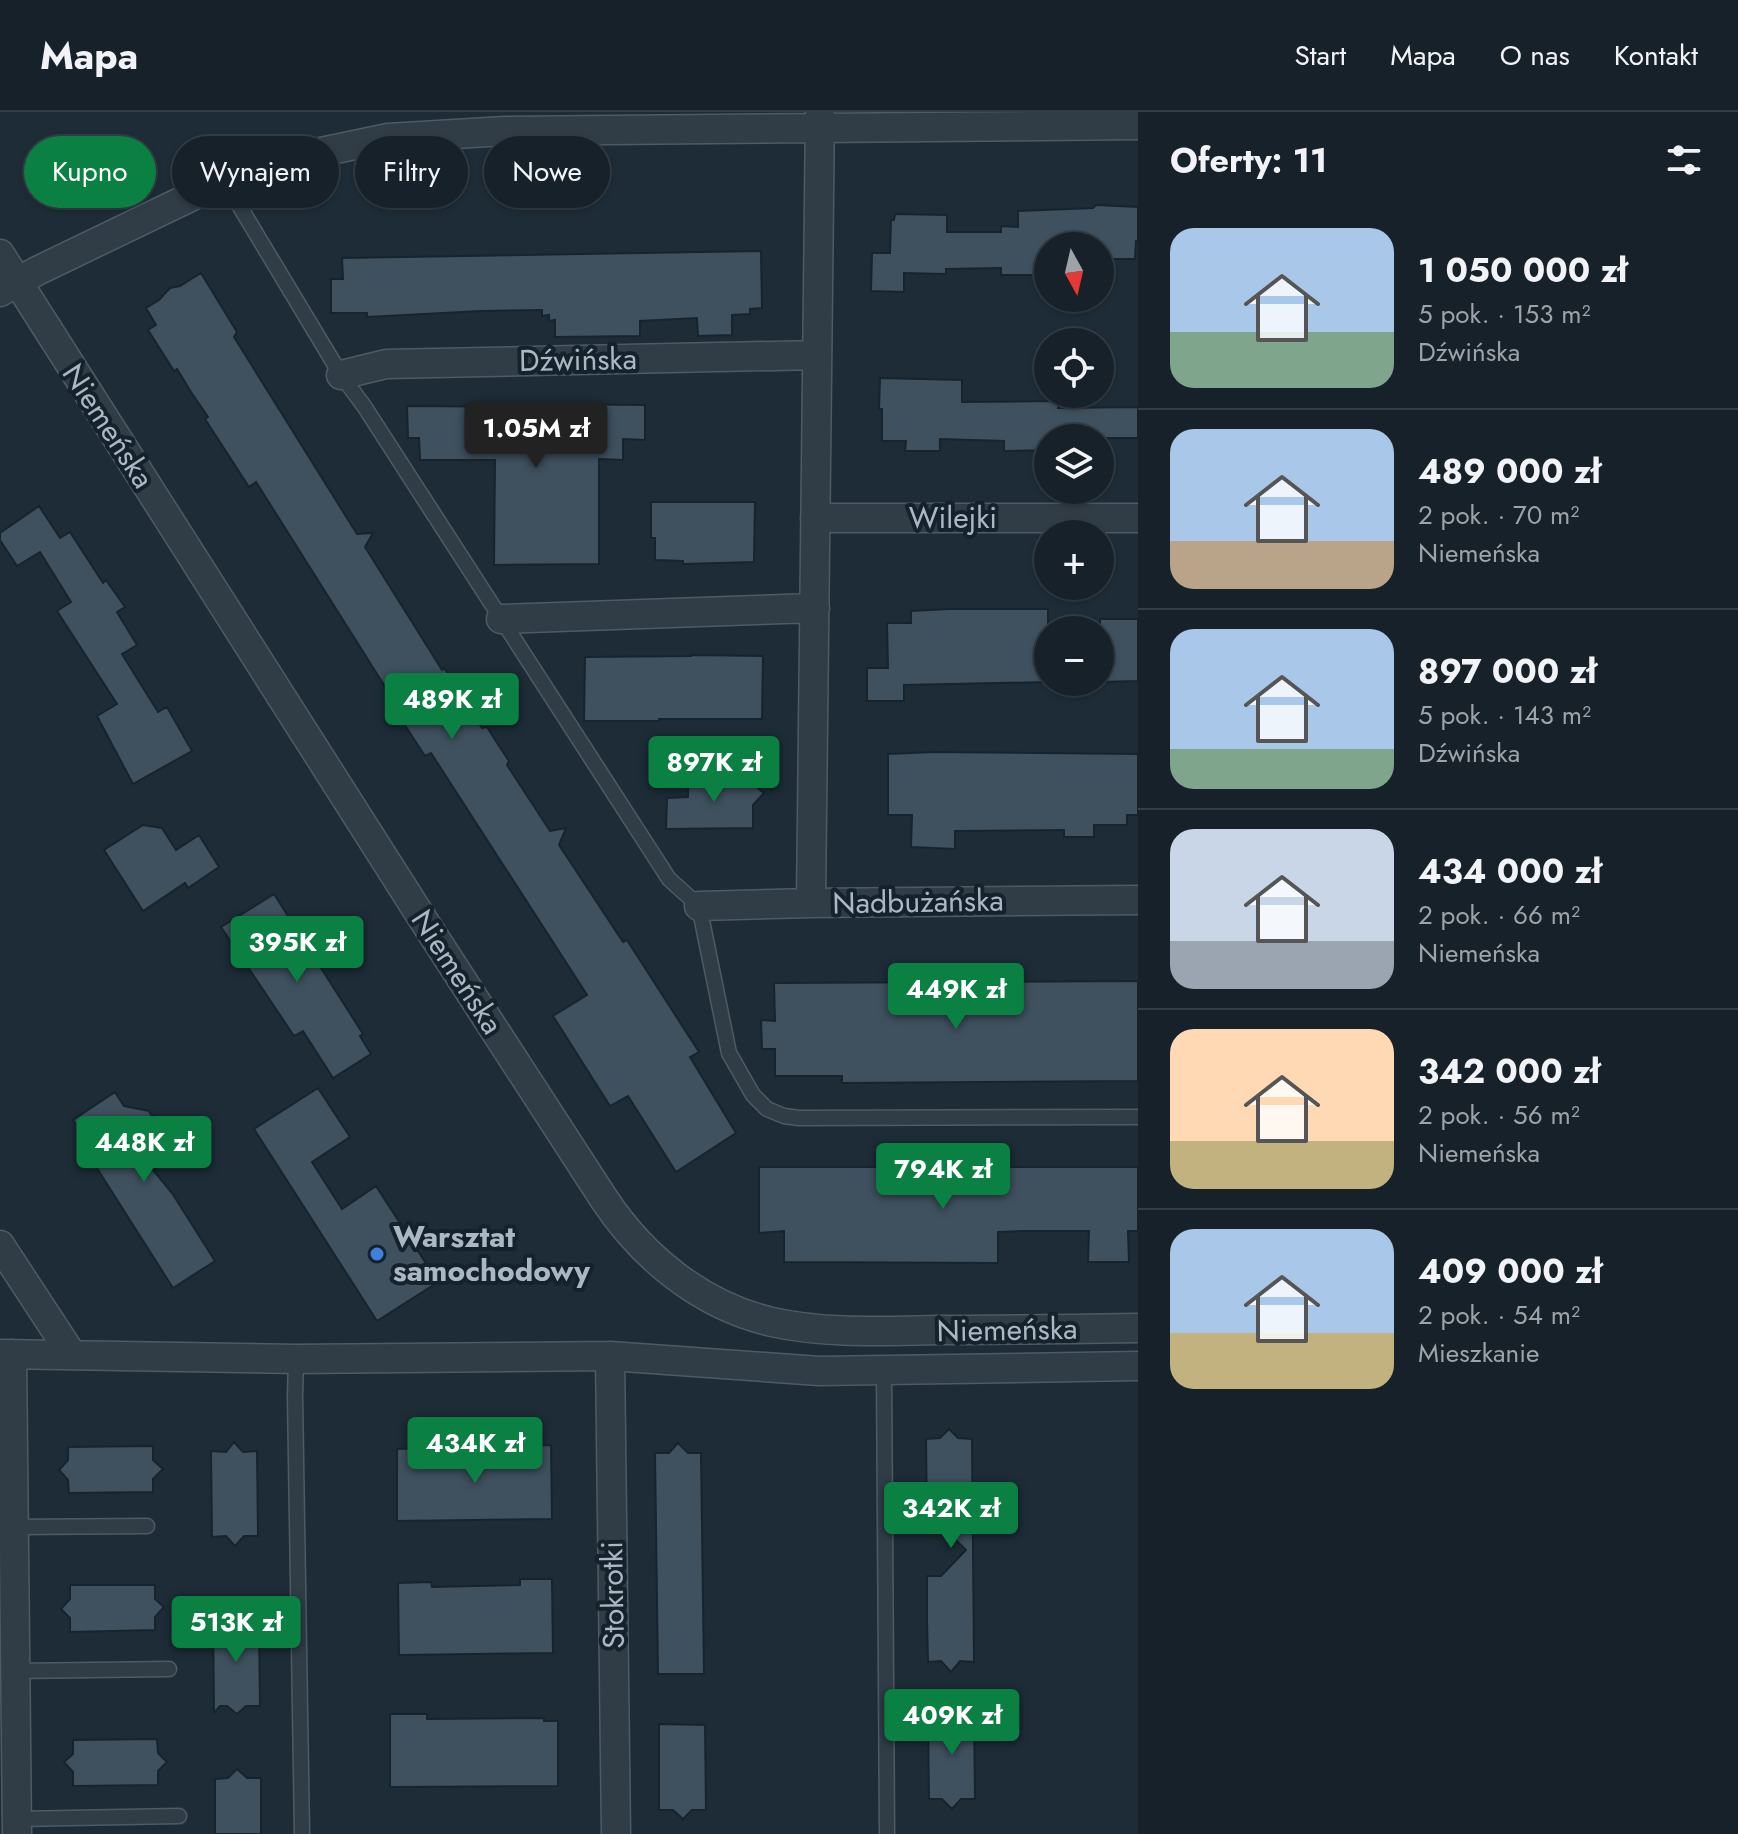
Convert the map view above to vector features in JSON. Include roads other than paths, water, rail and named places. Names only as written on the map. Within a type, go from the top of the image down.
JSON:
[{"type":"street","points":[[339,147],[400,137],[819,120],[1138,125]]},
{"type":"street","points":[[811,903],[819,120]]},
{"type":"street","points":[[8,287],[172,206]]},
{"type":"street","name":"Niemeńska","points":[[0,254],[8,287],[609,1206],[629,1233],[652,1255],[678,1279],[711,1300],[771,1322],[800,1327],[862,1331],[1138,1328]]},
{"type":"street","name":"Dźwińska","points":[[341,375],[386,364],[817,355]]},
{"type":"street","name":"Wilejki","points":[[815,518],[1138,518]]},
{"type":"street","points":[[501,619],[815,608]]},
{"type":"street","name":"Nadbużańska","points":[[699,906],[1138,900]]},
{"type":"street","points":[[0,1245],[72,1355]]},
{"type":"street","points":[[6,1354],[14,1527],[15,1671],[8,1783],[17,1827]]},
{"type":"street","name":"Niemeńska","points":[[6,1354],[296,1359],[610,1356],[819,1371],[1138,1366]]},
{"type":"street","name":"Stokrotki","points":[[610,1356],[616,1834]]},
{"type":"lane","points":[[241,208],[341,375],[669,879],[699,906],[729,1053],[753,1095],[767,1109],[799,1118],[1138,1117]]},
{"type":"lane","points":[[296,1359],[302,1834]]},
{"type":"lane","points":[[884,1370],[887,1834]]},
{"type":"lane","points":[[14,1527],[147,1526]]},
{"type":"lane","points":[[15,1671],[169,1669]]},
{"type":"lane","points":[[17,1827],[179,1816]]},
{"type":"place","name":"Warsztat samochodowy","points":[[377,1254]]}]
